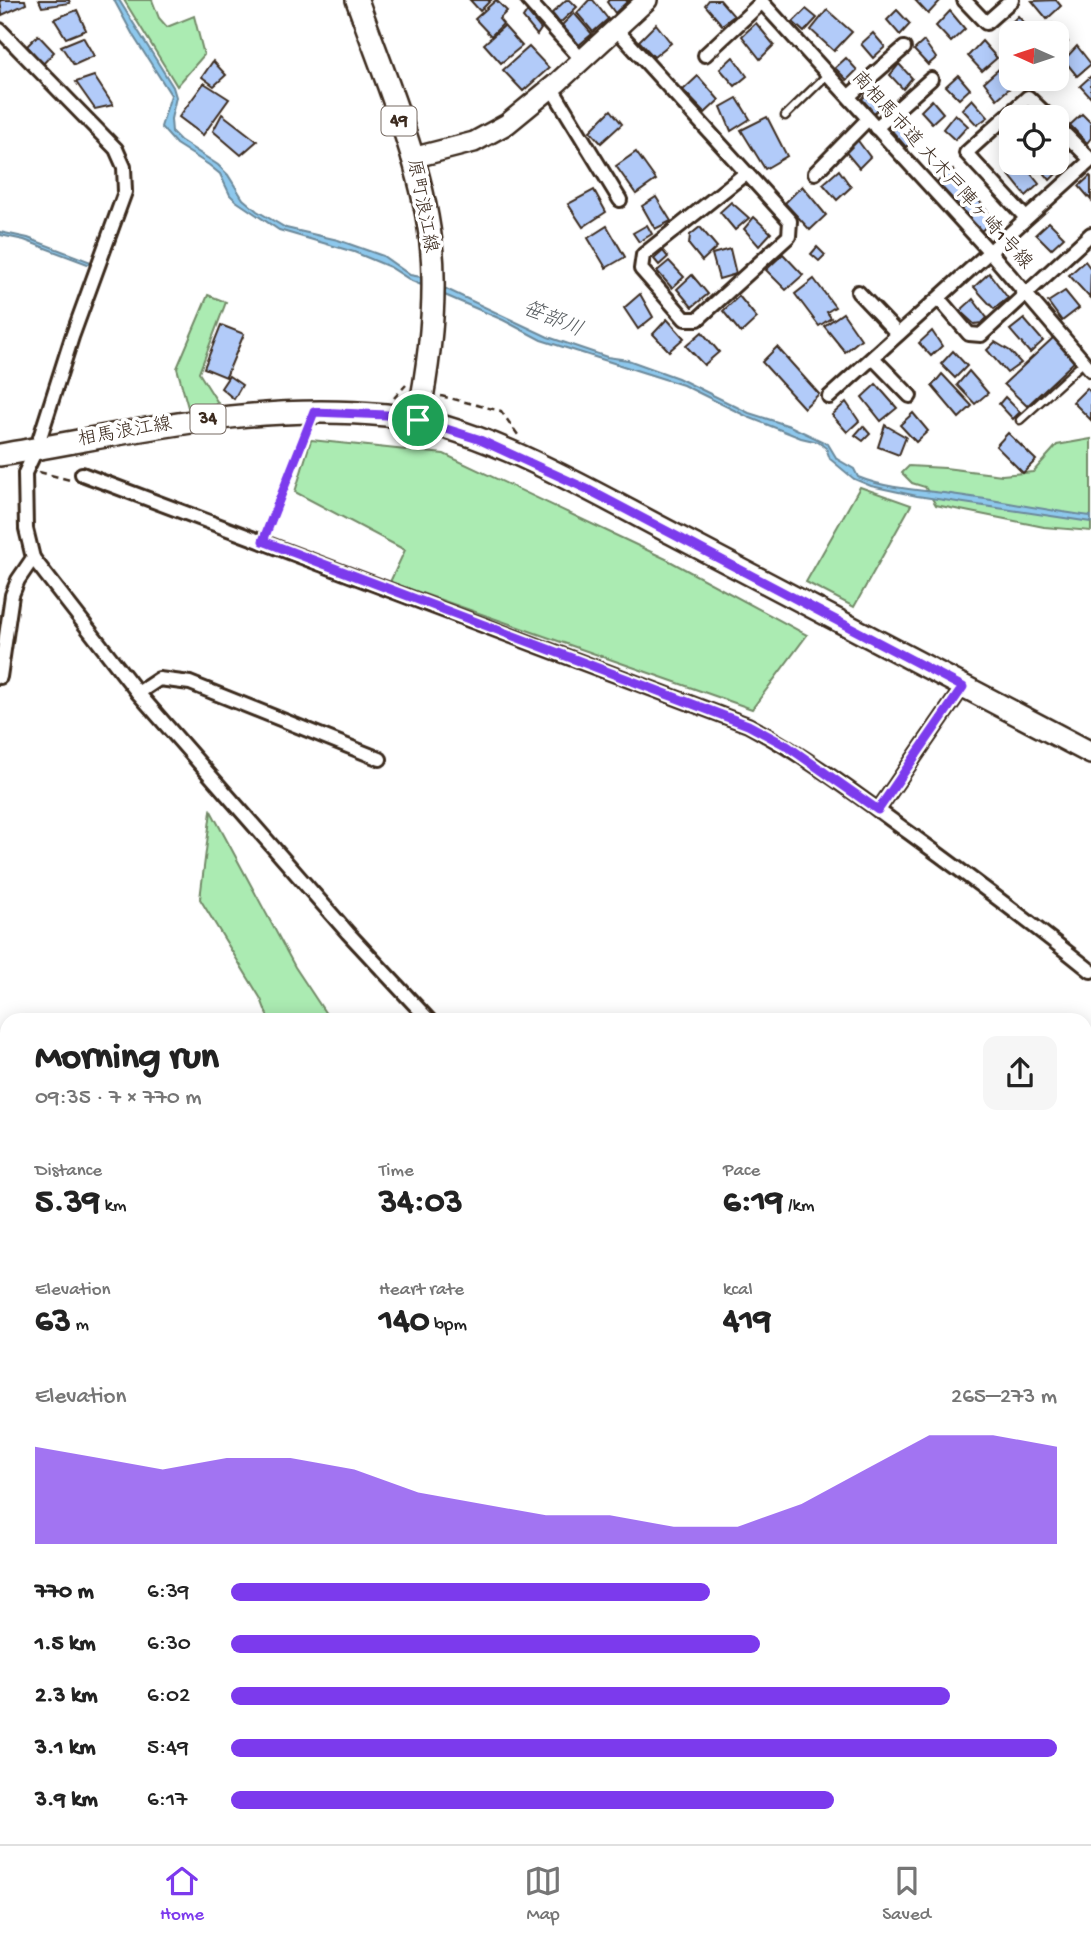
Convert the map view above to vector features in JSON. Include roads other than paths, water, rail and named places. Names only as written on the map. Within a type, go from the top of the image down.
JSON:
[{"type":"main road","name":"原町浪江線","points":[[357,0],[412,159],[430,244],[432,307],[418,420]]},
{"type":"main road","name":"相馬浪江線","points":[[0,455],[188,421],[259,413],[387,415],[418,420]]},
{"type":"main road","name":"34","points":[[418,420],[478,439],[587,489],[1091,753]]},
{"type":"street","points":[[528,0],[582,60]]},
{"type":"street","points":[[412,159],[485,137],[507,124],[648,0]]},
{"type":"street","points":[[964,0],[986,23],[1012,0]]},
{"type":"street","points":[[705,55],[761,1]]},
{"type":"street","name":"南相馬市道 大木戸陣ヶ崎1号線","points":[[761,1],[990,252],[1087,366]]},
{"type":"street","points":[[616,29],[790,220],[789,236],[698,319],[685,319],[641,269],[643,256],[746,173]]},
{"type":"street","points":[[0,30],[41,75],[109,141],[124,167],[123,200],[72,337],[36,450],[25,473],[26,529],[33,558],[138,693],[348,933],[422,1013]]},
{"type":"street","points":[[849,96],[904,48]]},
{"type":"street","points":[[814,173],[872,123],[931,79]]},
{"type":"street","points":[[551,87],[620,200]]},
{"type":"street","points":[[1019,105],[1028,97],[1036,105]]},
{"type":"street","points":[[999,123],[966,153],[1026,218]]},
{"type":"street","points":[[829,397],[1091,160],[1069,138]]},
{"type":"street","points":[[939,299],[969,334],[981,335],[1091,233]]},
{"type":"street","points":[[858,292],[898,334]]},
{"type":"street","points":[[873,358],[910,396]]},
{"type":"street","points":[[78,477],[263,541],[748,725],[787,746],[878,810],[1026,918],[1091,971]]},
{"type":"street","points":[[0,677],[12,595],[18,580],[33,558]]},
{"type":"street","points":[[138,693],[159,679],[190,683],[380,759]]},
{"type":"street","points":[[878,810],[963,687]]},
{"type":"lane","points":[[785,116],[827,75]]},
{"type":"lane","points":[[1020,420],[1087,366]]},
{"type":"water","points":[[114,0],[119,0],[173,87],[176,97],[171,119],[172,132],[218,165],[228,175],[243,199],[257,211],[286,228],[338,240],[383,256],[410,275],[421,277],[548,337],[607,357],[628,360],[678,378],[749,413],[790,426],[828,444],[837,459],[854,469],[858,477],[895,487],[1091,516],[1091,522],[917,496],[871,486],[854,479],[830,459],[826,448],[818,442],[748,417],[683,385],[541,340],[354,252],[279,230],[236,201],[230,195],[220,174],[176,144],[161,127],[171,95]]},
{"type":"water","points":[[0,232],[28,238],[91,262],[90,265],[24,240],[0,235]]},
{"type":"water label","name":"笹部川","points":[[552,321]]}]
